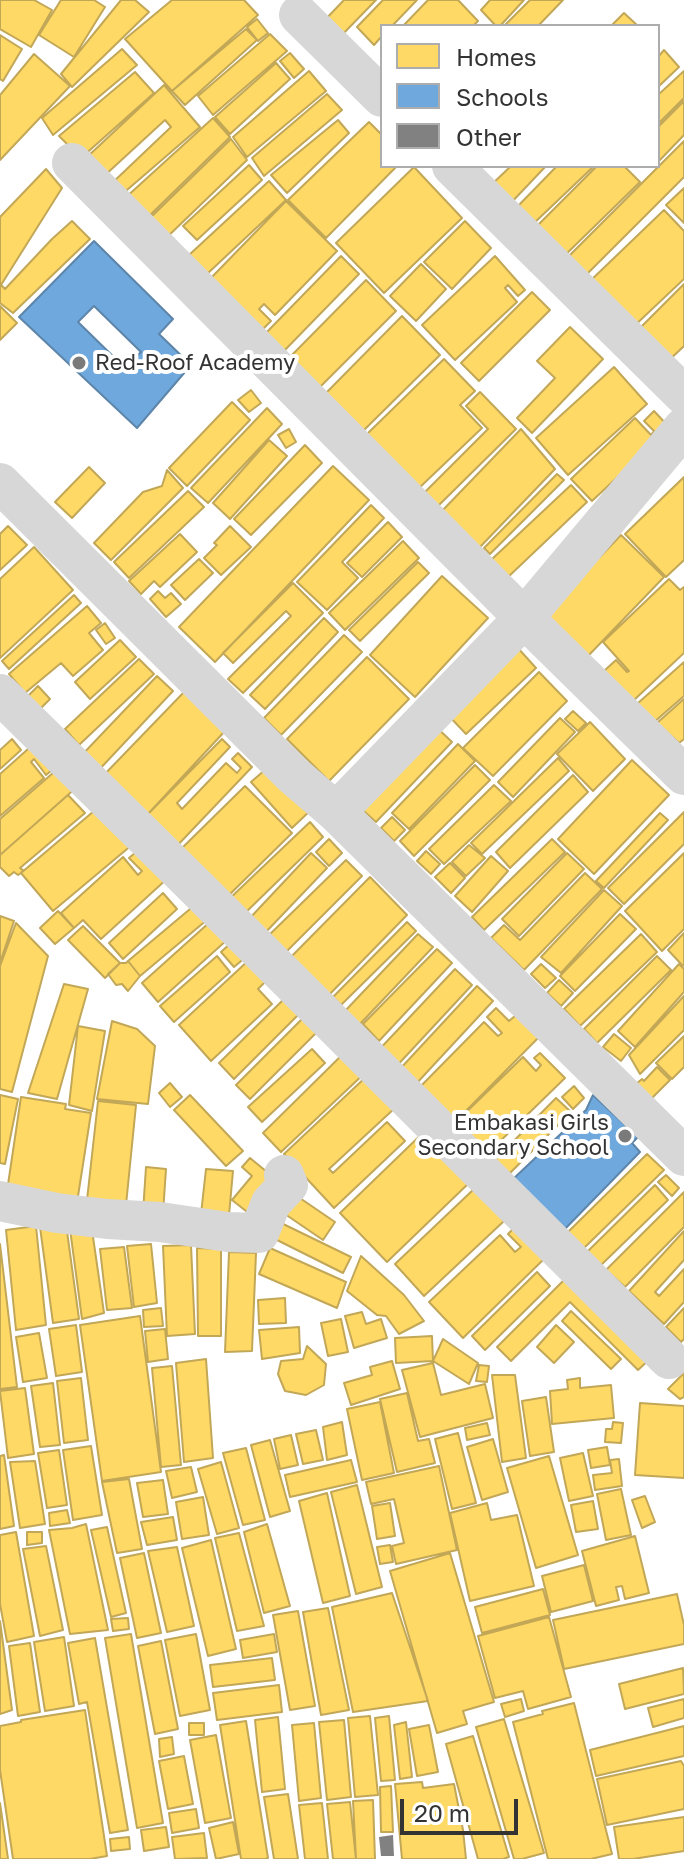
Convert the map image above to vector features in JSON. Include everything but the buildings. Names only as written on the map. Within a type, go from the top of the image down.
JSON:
[{"type":"street","points":[[299,15],[380,95]]},
{"type":"street","points":[[72,163],[684,775]]},
{"type":"street","points":[[454,168],[684,395]]},
{"type":"street","points":[[336,812],[524,618],[684,427]]},
{"type":"street","points":[[0,483],[293,775],[336,812],[684,1156]]},
{"type":"street","points":[[0,694],[669,1359]]},
{"type":"street","points":[[0,1201],[57,1213],[259,1233],[271,1203],[288,1185],[284,1175]]},
{"type":"place","name":"Red-Roof Academy","points":[[79,363]]},
{"type":"place","name":"Embakasi Girls Secondary School","points":[[625,1136]]}]
